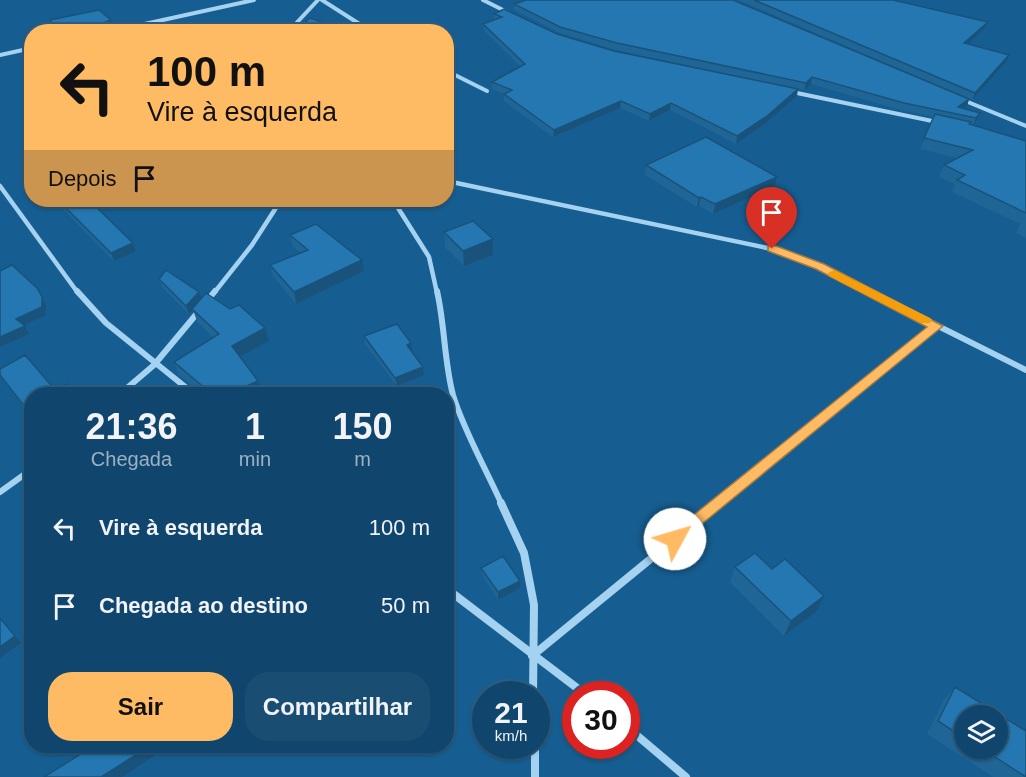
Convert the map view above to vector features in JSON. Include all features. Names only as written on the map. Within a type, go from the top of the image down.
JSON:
[{"type":"street","points":[[144,24],[254,0]]},
{"type":"street","points":[[296,24],[320,0],[359,24]]},
{"type":"street","points":[[483,0],[514,16]]},
{"type":"street","points":[[0,55],[24,50]]},
{"type":"street","points":[[454,74],[487,91]]},
{"type":"street","points":[[787,91],[942,123]]},
{"type":"street","points":[[954,97],[1026,126]]},
{"type":"street","points":[[454,182],[667,228],[752,242],[820,267],[1026,370]]},
{"type":"street","points":[[0,186],[72,286],[106,323],[154,365],[184,387]]},
{"type":"street","points":[[128,387],[154,365],[252,245],[276,207]]},
{"type":"street","points":[[397,207],[429,257],[442,312],[446,364],[451,387]]},
{"type":"street","points":[[532,656],[936,326]]},
{"type":"street","points":[[454,398],[524,553],[534,605],[533,681]]},
{"type":"street","points":[[0,492],[24,475]]},
{"type":"street","points":[[454,595],[567,681]]},
{"type":"street","points":[[640,738],[686,777]]},
{"type":"street","points":[[535,759],[535,777]]},
{"type":"building","points":[[526,0],[733,0],[969,99],[958,107],[980,113],[976,118],[904,103],[812,77],[806,83],[617,43],[560,27],[514,4]]},
{"type":"building","points":[[754,0],[893,0],[988,22],[964,43],[1009,55],[975,93]]},
{"type":"building","points":[[504,9],[557,34],[614,51],[798,89],[767,116],[737,136],[671,103],[650,114],[621,101],[554,130],[504,94],[512,90],[492,82],[525,64],[483,24],[502,17],[494,14]]},
{"type":"building","points":[[99,10],[111,20],[103,24],[52,24],[50,20]]},
{"type":"building","points":[[310,18],[328,24],[304,24]]},
{"type":"building","points":[[935,114],[971,122],[969,124],[1026,141],[1026,213],[957,180],[965,175],[944,165],[973,150],[924,138]]},
{"type":"building","points":[[706,137],[777,177],[715,204],[699,198],[646,165]]},
{"type":"building","points":[[65,207],[96,207],[133,243],[111,253]]},
{"type":"building","points":[[473,221],[493,239],[463,251],[444,232]]},
{"type":"building","points":[[316,224],[362,260],[294,292],[270,265],[308,250],[290,235]]},
{"type":"building","points":[[12,265],[37,288],[42,297],[42,307],[16,319],[25,326],[0,337],[0,271]]},
{"type":"building","points":[[166,270],[199,292],[186,306],[159,279]]},
{"type":"building","points":[[206,293],[230,309],[239,305],[265,328],[232,346],[258,381],[244,387],[204,387],[174,362],[219,334],[192,309]]},
{"type":"building","points":[[397,324],[411,343],[407,345],[423,367],[395,378],[364,336]]},
{"type":"building","points":[[25,355],[53,387],[24,387],[24,406],[0,375],[0,369]]},
{"type":"building","points":[[755,553],[772,569],[785,559],[824,596],[791,621],[735,567]]},
{"type":"building","points":[[503,556],[520,581],[498,592],[481,568]]},
{"type":"building","points":[[0,618],[15,636],[0,647]]},
{"type":"building","points":[[955,687],[984,705],[954,705],[954,731],[938,721]]},
{"type":"building","points":[[1008,720],[1026,731],[1026,777],[998,759],[1008,759]]},
{"type":"building","points":[[82,753],[139,753],[101,777],[44,777]]},
{"type":"slow traffic","points":[[834,273],[926,320]]},
{"type":"route","points":[[675,539],[936,326],[820,267],[772,249]]}]
